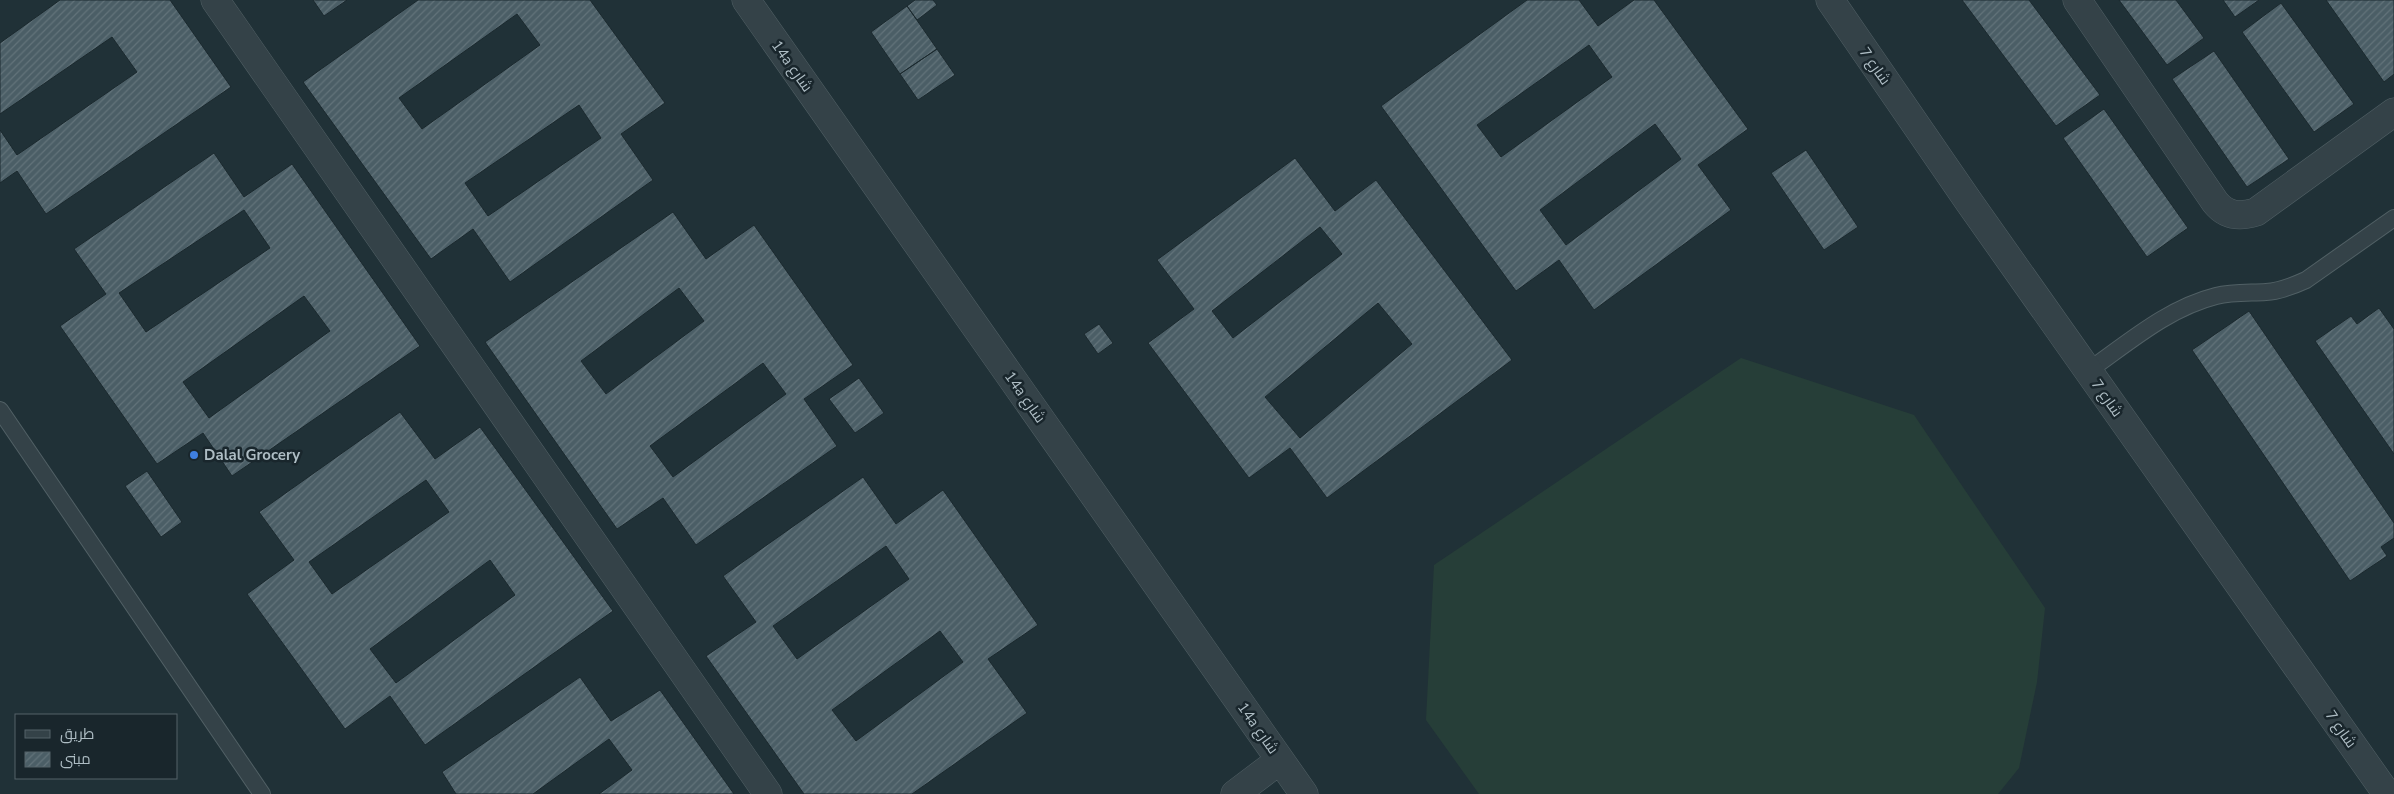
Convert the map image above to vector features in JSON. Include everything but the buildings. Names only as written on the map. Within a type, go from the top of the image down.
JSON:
[{"type":"street","points":[[215,0],[768,794]]},
{"type":"street","name":"14a شارع","points":[[746,0],[1304,794]]},
{"type":"street","name":"شارع 7","points":[[1830,0],[2088,371],[2387,794]]},
{"type":"street","points":[[2077,0],[2215,202],[2228,213],[2238,216],[2256,212],[2394,112]]},
{"type":"street","points":[[1235,794],[1280,760]]},
{"type":"lane","points":[[2088,371],[2166,317],[2193,303],[2218,295],[2267,292],[2290,287],[2306,280],[2394,218]]},
{"type":"lane","points":[[0,410],[262,794]]},
{"type":"green space","points":[[1741,358],[1914,415],[2045,608],[2037,682],[2019,768],[1998,794],[1479,794],[1426,720],[1434,565]]},
{"type":"place","name":"Dalal Grocery","points":[[194,455]]}]
